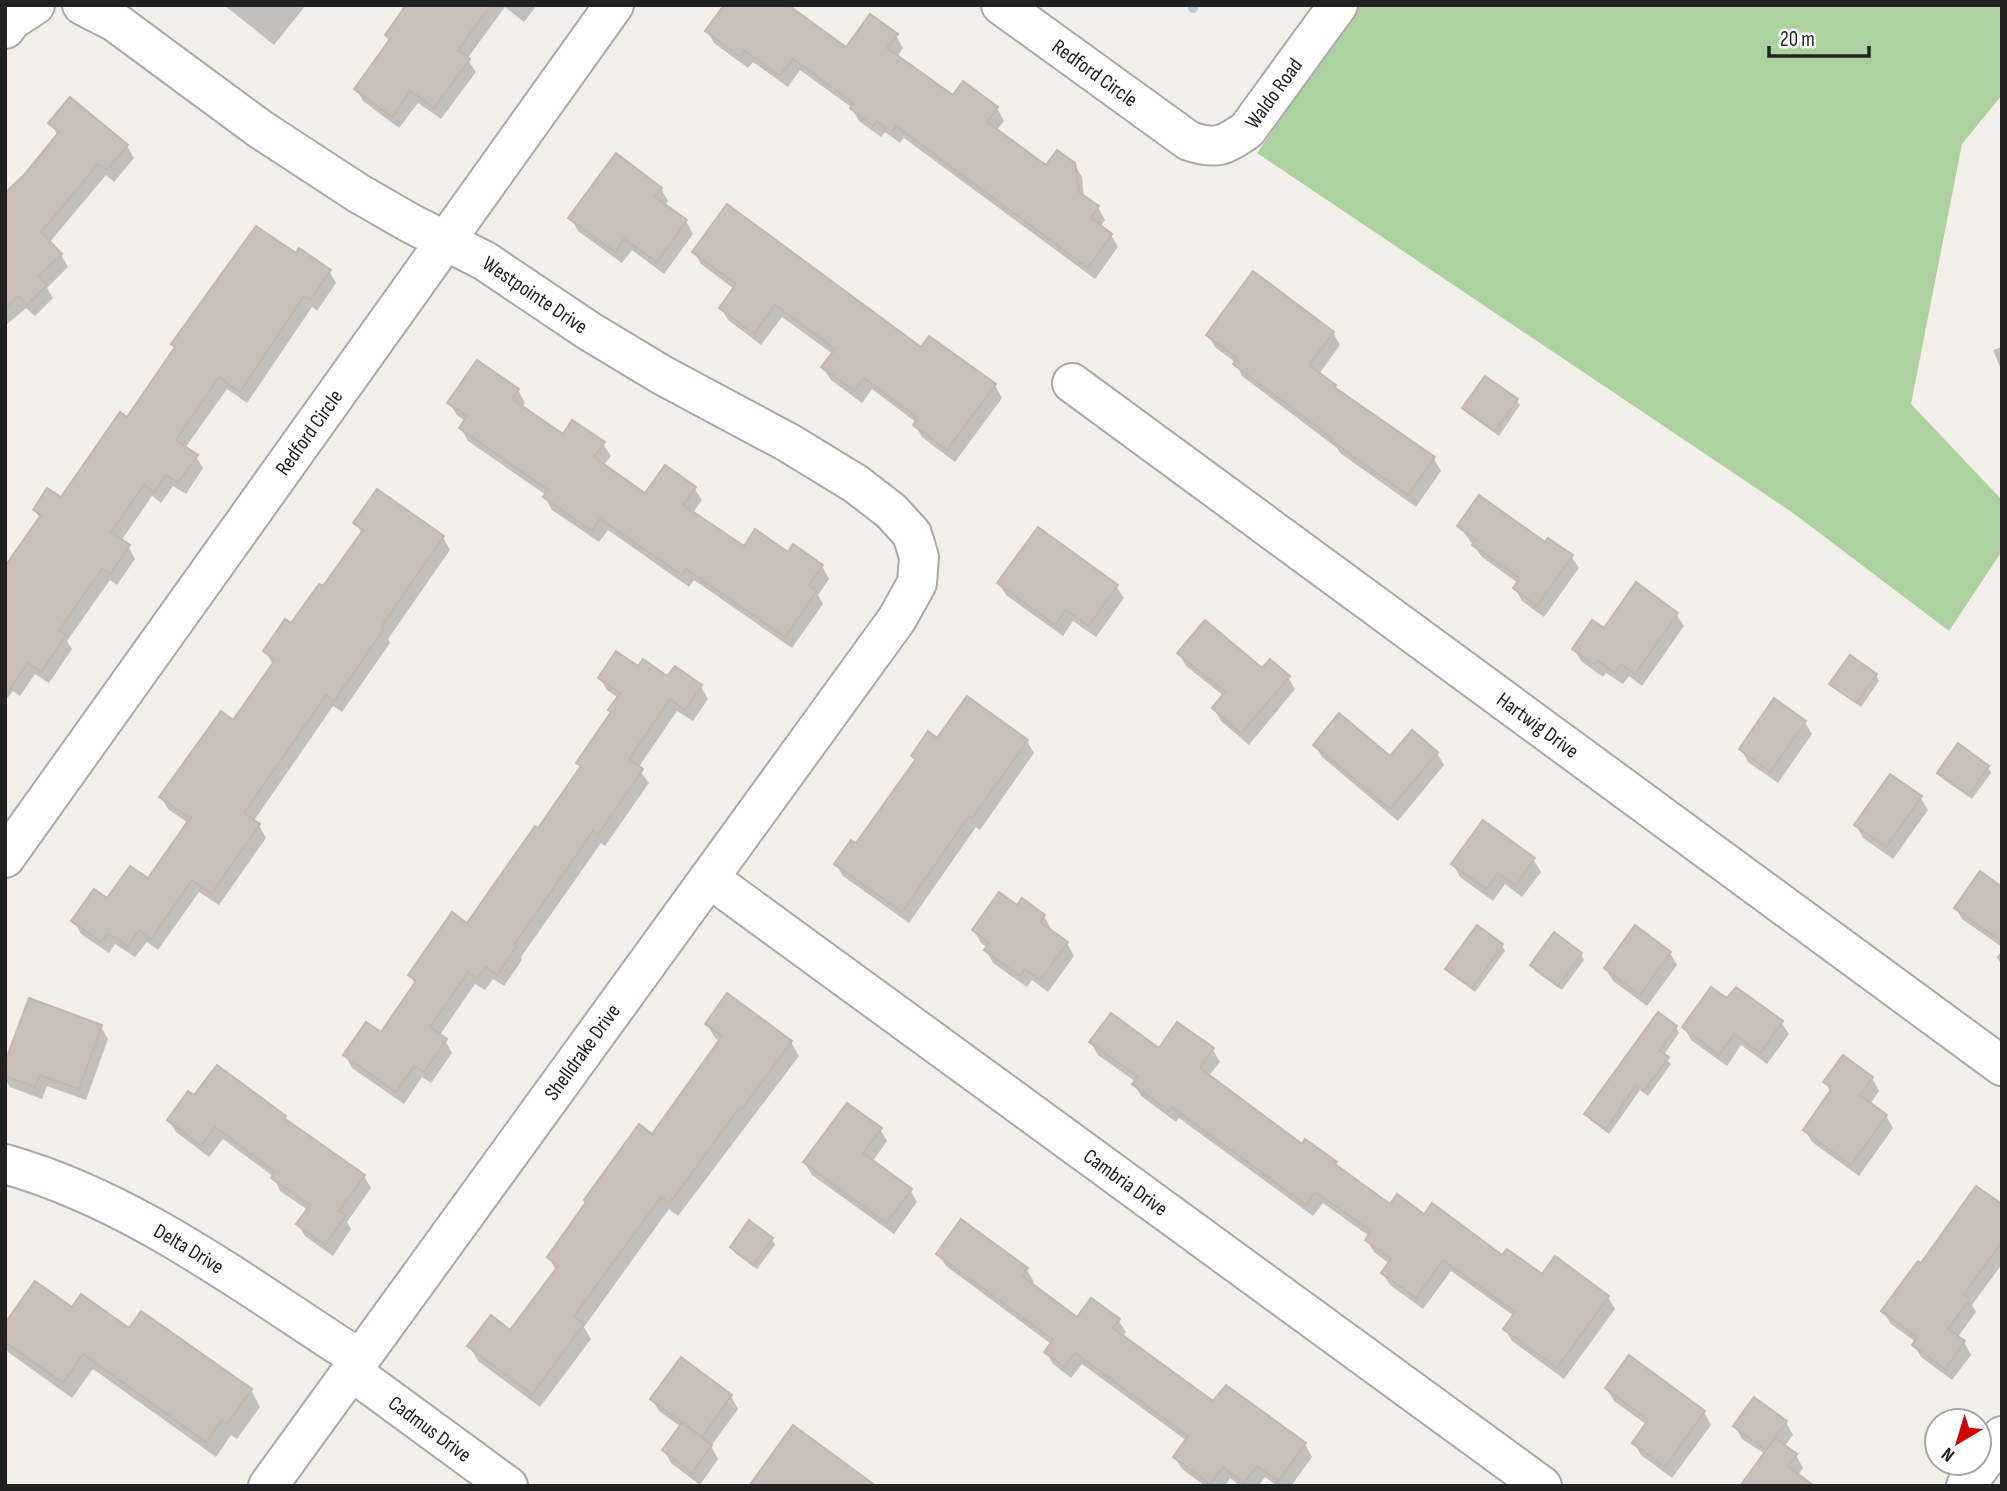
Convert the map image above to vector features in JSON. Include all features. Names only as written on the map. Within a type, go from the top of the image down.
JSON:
[{"type":"street","points":[[5,29],[12,20],[35,5]]},
{"type":"street","name":"Westpointe Drive","points":[[82,5],[115,22],[260,129],[358,193],[485,261],[589,331],[662,375],[789,443],[856,484],[891,511],[912,534],[919,557],[917,583],[897,619]]},
{"type":"street","name":"Redford Circle","points":[[5,858],[614,5]]},
{"type":"street","name":"Redford Circle","points":[[1001,5],[1189,141]]},
{"type":"street","name":"Waldo Road","points":[[1189,141],[1216,147],[1247,130],[1338,5]]},
{"type":"street","name":"Hartwig Drive","points":[[1072,383],[2002,1066]]},
{"type":"street","name":"Shelldrake Drive","points":[[268,1486],[897,619]]},
{"type":"street","name":"Cambria Drive","points":[[709,878],[1542,1486]]},
{"type":"street","name":"Delta Drive","points":[[5,1164],[70,1187],[131,1215],[356,1365]]},
{"type":"street","name":"Cadmus Drive","points":[[356,1365],[508,1486]]},
{"type":"street","points":[[1966,1486],[2002,1436]]},
{"type":"green space","points":[[1360,5],[2002,5],[2002,95],[1962,144],[1911,404],[2002,500],[2002,551],[1949,631],[1793,513],[1257,153]]},
{"type":"building","points":[[406,5],[491,5],[458,50],[470,59],[434,108],[410,91],[392,117],[354,89],[390,39],[385,35]]},
{"type":"building","points":[[724,5],[788,5],[846,47],[870,14],[898,34],[887,48],[953,95],[963,81],[998,107],[987,122],[1046,165],[1057,150],[1075,163],[1079,192],[1099,206],[1091,218],[1112,234],[1088,268],[896,126],[892,132],[877,121],[873,126],[850,108],[853,103],[793,59],[780,76],[745,51],[740,57],[705,31]]},
{"type":"building","points":[[70,97],[128,145],[107,170],[98,164],[41,232],[62,254],[39,276],[47,285],[27,305],[18,296],[5,309],[5,193],[24,175],[59,132],[48,123]]},
{"type":"building","points":[[616,153],[662,188],[655,197],[687,220],[657,262],[624,239],[615,252],[568,218]]},
{"type":"building","points":[[727,204],[921,347],[929,336],[996,384],[947,450],[913,425],[918,418],[864,378],[854,391],[821,367],[835,349],[775,305],[754,334],[719,308],[736,284],[692,252]]},
{"type":"building","points":[[256,226],[296,253],[299,248],[331,270],[310,300],[304,296],[240,392],[219,377],[176,440],[198,455],[178,483],[166,475],[154,492],[144,485],[111,532],[130,545],[110,574],[102,569],[59,630],[66,635],[41,672],[28,663],[5,696],[5,566],[41,515],[33,510],[47,488],[61,497],[120,412],[127,417],[175,347],[171,344]]},
{"type":"building","points":[[1253,271],[1334,332],[1309,365],[1336,385],[1334,387],[1435,457],[1408,495],[1330,440],[1332,438],[1233,364],[1237,358],[1206,335]]},
{"type":"building","points":[[477,360],[519,389],[512,399],[563,434],[572,420],[605,442],[594,457],[645,493],[665,465],[696,487],[683,505],[744,546],[755,529],[788,552],[793,544],[823,565],[809,585],[817,591],[785,637],[686,569],[682,575],[600,519],[592,531],[543,497],[548,490],[459,428],[467,416],[447,403]]},
{"type":"building","points":[[1485,376],[1518,399],[1495,431],[1462,408]]},
{"type":"building","points":[[377,489],[444,536],[334,701],[326,695],[244,813],[260,824],[211,894],[192,880],[151,939],[139,930],[128,946],[108,933],[101,942],[71,921],[94,889],[107,898],[130,866],[148,878],[190,818],[159,797],[221,711],[233,720],[275,660],[263,651],[285,619],[291,623],[319,584],[323,586],[363,530],[353,523]]},
{"type":"building","points":[[1479,495],[1545,542],[1548,538],[1573,555],[1537,606],[1513,588],[1520,578],[1472,545],[1476,540],[1457,526]]},
{"type":"building","points":[[1038,527],[1118,585],[1088,626],[1066,610],[1055,625],[997,583]]},
{"type":"building","points":[[1636,582],[1678,613],[1635,674],[1621,664],[1615,673],[1598,661],[1595,665],[1572,649],[1592,620],[1604,628]]},
{"type":"building","points":[[1205,620],[1262,668],[1270,659],[1290,676],[1241,734],[1212,708],[1225,692],[1177,653]]},
{"type":"building","points":[[616,651],[638,666],[643,659],[667,676],[675,666],[702,685],[685,710],[670,699],[629,759],[643,769],[598,835],[593,831],[514,945],[517,946],[497,975],[486,967],[477,979],[468,972],[430,1027],[447,1039],[424,1072],[414,1066],[396,1092],[343,1055],[366,1022],[381,1032],[416,981],[408,975],[452,912],[467,923],[581,766],[576,763],[611,712],[608,710],[620,693],[598,678]]},
{"type":"building","points":[[1850,655],[1877,674],[1857,703],[1829,684]]},
{"type":"building","points":[[967,696],[1028,740],[972,818],[969,816],[902,912],[834,864],[851,840],[856,843],[916,759],[911,756],[928,731],[937,738]]},
{"type":"building","points":[[1774,698],[1806,721],[1770,772],[1739,749]]},
{"type":"building","points":[[1339,713],[1390,756],[1412,730],[1438,752],[1390,809],[1313,745]]},
{"type":"building","points":[[1958,743],[1989,766],[1969,795],[1937,773]]},
{"type":"building","points":[[1890,774],[1922,796],[1886,847],[1854,825]]},
{"type":"building","points":[[1483,820],[1535,858],[1515,886],[1498,873],[1486,889],[1451,864]]},
{"type":"building","points":[[1980,871],[2002,887],[2002,942],[1954,908]]},
{"type":"building","points":[[999,892],[1017,905],[1022,898],[1045,915],[1040,922],[1068,942],[1040,980],[1025,969],[1020,976],[984,950],[989,943],[972,930]]},
{"type":"building","points":[[1477,925],[1503,944],[1472,988],[1445,969]]},
{"type":"building","points":[[1635,925],[1671,952],[1640,995],[1604,968]]},
{"type":"building","points":[[1554,932],[1582,953],[1558,986],[1530,965]]},
{"type":"building","points":[[1711,987],[1727,998],[1736,987],[1783,1021],[1760,1053],[1734,1034],[1719,1055],[1682,1027]]},
{"type":"building","points":[[727,993],[792,1041],[670,1203],[661,1197],[574,1316],[584,1324],[532,1394],[467,1346],[491,1315],[510,1330],[558,1266],[547,1257],[586,1202],[584,1200],[639,1124],[652,1134],[722,1036],[705,1024]]},
{"type":"building","points":[[29,998],[102,1025],[79,1089],[40,1075],[35,1087],[5,1076],[5,1062]]},
{"type":"building","points":[[1658,1012],[1677,1026],[1660,1051],[1669,1057],[1644,1091],[1636,1085],[1606,1129],[1584,1114]]},
{"type":"building","points":[[1111,1013],[1159,1048],[1177,1022],[1214,1048],[1200,1068],[1302,1144],[1305,1139],[1390,1204],[1397,1194],[1424,1214],[1432,1203],[1502,1255],[1507,1249],[1542,1274],[1555,1256],[1609,1296],[1557,1368],[1503,1329],[1515,1312],[1443,1260],[1416,1298],[1381,1273],[1391,1259],[1365,1240],[1371,1231],[1315,1192],[1306,1205],[1172,1107],[1169,1111],[1132,1084],[1138,1077],[1089,1042]]},
{"type":"building","points":[[1843,1055],[1873,1077],[1860,1095],[1887,1115],[1851,1165],[1803,1130],[1832,1088],[1823,1082]]},
{"type":"building","points":[[217,1065],[286,1116],[284,1118],[365,1175],[339,1211],[346,1215],[325,1245],[296,1224],[310,1205],[271,1178],[275,1172],[215,1127],[201,1146],[167,1120],[188,1091],[194,1095]]},
{"type":"building","points":[[847,1103],[882,1128],[863,1153],[912,1189],[886,1223],[803,1162]]},
{"type":"building","points":[[1976,1186],[2002,1204],[2002,1242],[1964,1294],[1970,1299],[1948,1329],[1965,1341],[1945,1369],[1912,1345],[1917,1337],[1881,1311],[1918,1261],[1921,1263]]},
{"type":"building","points":[[961,1219],[1028,1268],[1022,1276],[1077,1317],[1091,1298],[1120,1319],[1113,1328],[1213,1401],[1226,1385],[1306,1443],[1278,1481],[1257,1466],[1244,1483],[1223,1467],[1210,1484],[1173,1457],[1188,1436],[1075,1353],[1064,1367],[1044,1352],[1053,1340],[936,1254]]},
{"type":"building","points":[[749,1220],[773,1238],[753,1265],[730,1247]]},
{"type":"building","points":[[35,1281],[72,1307],[81,1294],[129,1328],[141,1311],[252,1389],[227,1424],[222,1420],[206,1442],[83,1354],[63,1383],[5,1342],[5,1323]]},
{"type":"building","points":[[1629,1355],[1705,1411],[1665,1467],[1632,1443],[1648,1420],[1605,1388]]},
{"type":"building","points":[[681,1357],[732,1395],[702,1437],[650,1399]]},
{"type":"building","points":[[1754,1397],[1787,1421],[1766,1450],[1733,1426]]},
{"type":"building","points":[[682,1423],[712,1445],[692,1473],[662,1450]]},
{"type":"building","points":[[793,1425],[876,1486],[749,1486]]},
{"type":"building","points":[[1775,1438],[1797,1454],[1788,1466],[1814,1486],[1740,1486]]}]
